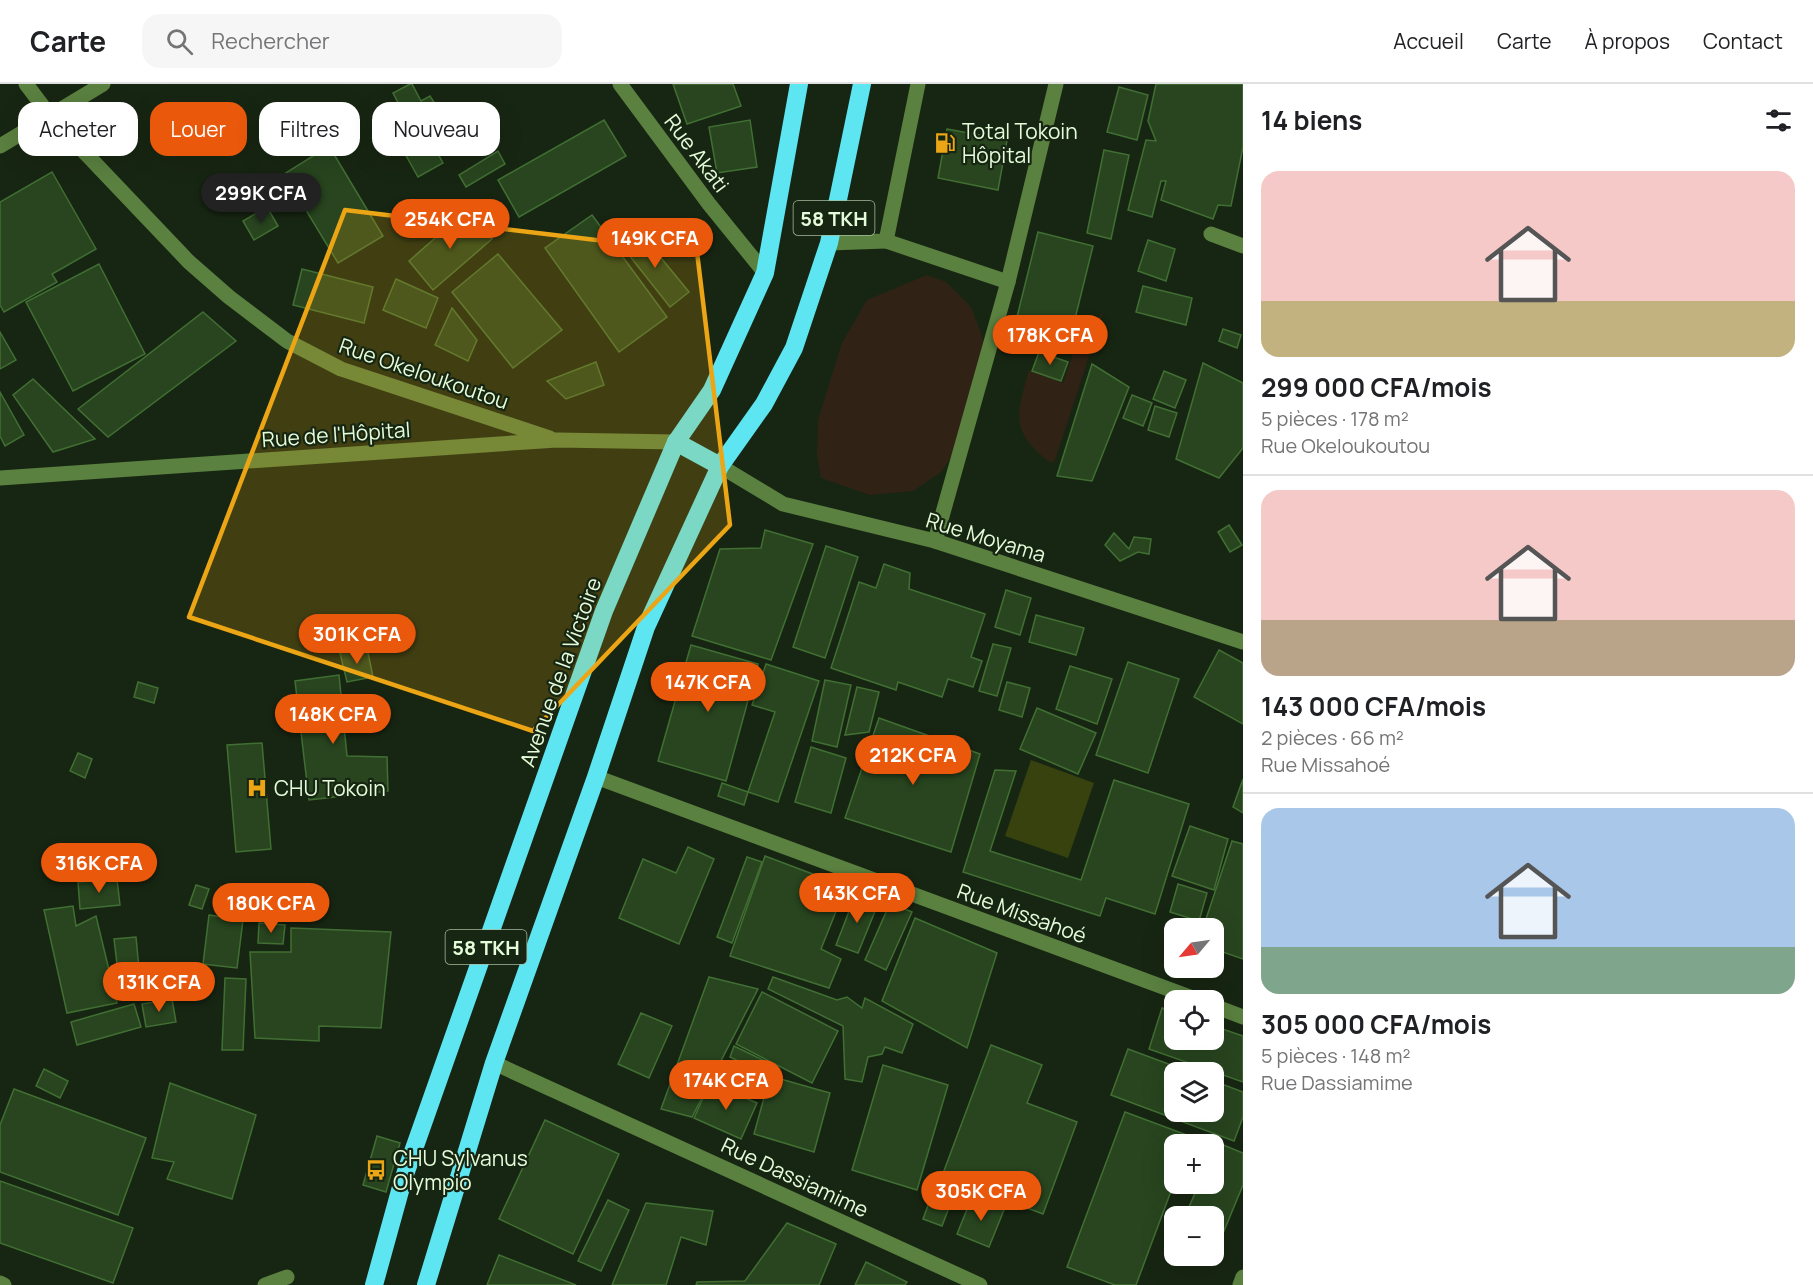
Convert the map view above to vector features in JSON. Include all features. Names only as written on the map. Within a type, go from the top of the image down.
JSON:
[{"type":"highway","name":"Avenue de la Victoire","points":[[374,1285],[403,1180],[604,611],[676,442],[712,390],[765,273],[799,84]]},
{"type":"highway","name":"58 TKH","points":[[426,1285],[494,1062],[596,777],[646,627],[720,466],[765,404],[794,348],[829,243],[862,84]]},
{"type":"highway","points":[[676,442],[720,466]]},
{"type":"street","name":"Rue Okeloukoutou","points":[[26,84],[40,102]]},
{"type":"street","points":[[75,102],[103,84]]},
{"type":"street","name":"Rue Akati","points":[[620,84],[709,204],[765,273]]},
{"type":"street","points":[[886,242],[918,84]]},
{"type":"street","points":[[935,541],[1008,282],[1056,84]]},
{"type":"street","points":[[0,146],[18,136]]},
{"type":"street","name":"Rue Okeloukoutou","points":[[88,156],[189,262],[229,297],[287,341],[341,369],[557,440]]},
{"type":"street","points":[[1211,234],[1243,246]]},
{"type":"street","points":[[829,243],[886,242],[1008,282]]},
{"type":"street","name":"Rue de l'Hôpital","points":[[0,478],[557,440],[676,442]]},
{"type":"street","name":"Rue Moyama","points":[[720,466],[783,504],[935,541],[1243,642]]},
{"type":"street","name":"Rue Missahoé","points":[[596,777],[1171,990]]},
{"type":"street","points":[[1224,1010],[1243,1017]]},
{"type":"street","name":"Rue Dassiamime","points":[[494,1062],[980,1285]]},
{"type":"street","points":[[265,1285],[287,1277]]},
{"type":"street","points":[[1240,1285],[1243,1277]]},
{"type":"highlighted area","points":[[345,210],[697,252],[730,525],[533,731],[189,617]]},
{"type":"shaded area","points":[[927,275],[946,282],[971,307],[982,336],[986,355],[956,450],[941,472],[913,491],[870,495],[821,478],[817,455],[818,420],[842,343],[867,300]]},
{"type":"shaded area","points":[[1104,310],[1055,460],[1051,463],[1028,442],[1020,422],[1019,411],[1029,370],[1063,383],[1074,351]]},
{"type":"shaded area","points":[[1031,760],[1094,783],[1068,858],[1005,836]]},
{"type":"building","points":[[412,84],[421,101],[430,96],[434,102],[398,102],[393,93]]},
{"type":"building","points":[[673,84],[733,84],[741,106],[687,124]]},
{"type":"building","points":[[1156,84],[1243,84],[1243,147],[1231,206],[1218,205],[1213,219],[1161,200],[1166,181],[1161,181],[1152,217],[1128,210],[1146,140],[1156,141],[1148,121]]},
{"type":"building","points":[[1119,87],[1148,95],[1137,140],[1107,132]]},
{"type":"building","points":[[604,120],[626,156],[519,217],[498,180]]},
{"type":"building","points":[[750,120],[757,167],[717,173],[709,127]]},
{"type":"building","points":[[947,129],[1007,140],[998,190],[938,178]]},
{"type":"building","points":[[1104,150],[1129,155],[1111,239],[1087,233]]},
{"type":"building","points":[[500,155],[505,164],[466,187],[459,175],[490,156]]},
{"type":"building","points":[[313,156],[335,156],[383,236],[338,263],[284,174]]},
{"type":"building","points":[[406,156],[439,156],[443,163],[418,177]]},
{"type":"building","points":[[52,172],[96,249],[52,274],[57,282],[4,312],[0,305],[0,202]]},
{"type":"building","points":[[267,207],[278,226],[254,240],[243,221]]},
{"type":"building","points":[[467,210],[492,239],[433,290],[409,261]]},
{"type":"building","points":[[592,215],[667,317],[619,352],[545,248]]},
{"type":"building","points":[[639,231],[689,292],[670,307],[621,245]]},
{"type":"building","points":[[1038,232],[1093,246],[1072,331],[1017,317]]},
{"type":"building","points":[[1148,240],[1175,249],[1166,281],[1138,271]]},
{"type":"building","points":[[498,254],[562,330],[513,368],[452,292]]},
{"type":"building","points":[[99,264],[145,354],[73,391],[26,302]]},
{"type":"building","points":[[302,269],[373,287],[364,323],[293,305]]},
{"type":"building","points":[[396,279],[438,298],[426,328],[383,310]]},
{"type":"building","points":[[1143,286],[1192,298],[1186,325],[1136,312]]},
{"type":"building","points":[[452,308],[477,340],[468,361],[435,345]]},
{"type":"building","points":[[203,312],[236,341],[108,437],[78,409]]},
{"type":"building","points":[[1223,329],[1241,335],[1237,348],[1219,341]]},
{"type":"building","points":[[0,332],[16,360],[0,369]]},
{"type":"building","points":[[1039,352],[1068,362],[1061,381],[1032,371]]},
{"type":"building","points":[[596,362],[604,385],[566,399],[547,381]]},
{"type":"building","points":[[1203,363],[1243,383],[1243,448],[1219,478],[1176,459]]},
{"type":"building","points":[[1092,364],[1129,387],[1092,481],[1057,476]]},
{"type":"building","points":[[1164,371],[1186,380],[1175,408],[1153,399]]},
{"type":"building","points":[[33,379],[95,439],[53,452],[13,395]]},
{"type":"building","points":[[0,392],[24,435],[5,446],[0,436]]},
{"type":"building","points":[[1132,395],[1152,403],[1143,426],[1123,418]]},
{"type":"building","points":[[1155,406],[1177,413],[1169,437],[1148,430]]},
{"type":"building","points":[[1229,525],[1242,545],[1230,552],[1218,532]]},
{"type":"building","points":[[765,530],[813,544],[771,660],[692,636],[720,549],[761,548]]},
{"type":"building","points":[[1114,533],[1129,549],[1134,537],[1151,539],[1149,554],[1138,552],[1120,561],[1105,545]]},
{"type":"building","points":[[826,546],[858,557],[825,658],[793,647]]},
{"type":"building","points":[[884,564],[910,573],[909,589],[985,614],[971,657],[982,661],[973,687],[948,679],[942,697],[898,682],[896,690],[831,668],[859,582],[876,588]]},
{"type":"building","points":[[1006,590],[1031,598],[1020,635],[995,627]]},
{"type":"building","points":[[1036,615],[1084,628],[1076,655],[1029,642]]},
{"type":"building","points":[[993,644],[1011,648],[997,696],[979,691]]},
{"type":"building","points":[[691,645],[758,664],[726,781],[658,761]]},
{"type":"building","points":[[367,648],[373,677],[347,682],[340,653]]},
{"type":"building","points":[[1219,650],[1243,663],[1243,724],[1194,697]]},
{"type":"building","points":[[1128,662],[1179,679],[1148,773],[1096,755]]},
{"type":"building","points":[[766,664],[819,681],[778,802],[748,792],[775,712],[752,705]]},
{"type":"building","points":[[1070,666],[1112,679],[1097,724],[1056,709]]},
{"type":"building","points":[[339,675],[347,756],[387,757],[388,791],[309,800],[295,681]]},
{"type":"building","points":[[825,680],[851,685],[837,747],[812,741]]},
{"type":"building","points":[[138,682],[158,688],[154,703],[134,697]]},
{"type":"building","points":[[1007,682],[1030,688],[1022,717],[999,710]]},
{"type":"building","points":[[857,687],[879,692],[869,732],[845,735]]},
{"type":"building","points":[[1037,708],[1096,733],[1078,774],[1020,749]]},
{"type":"building","points":[[879,718],[980,754],[951,852],[845,818]]},
{"type":"building","points":[[262,743],[271,849],[236,852],[227,745]]},
{"type":"building","points":[[811,747],[846,758],[831,813],[795,802]]},
{"type":"building","points":[[78,753],[92,759],[85,778],[70,771]]},
{"type":"building","points":[[995,770],[1016,771],[990,851],[1081,880],[1114,780],[1189,804],[1155,914],[1106,898],[1100,916],[963,872]]},
{"type":"building","points":[[1243,779],[1243,813],[1233,807]]},
{"type":"building","points":[[722,783],[748,792],[744,805],[718,796]]},
{"type":"building","points":[[1190,826],[1228,839],[1214,890],[1172,876]]},
{"type":"building","points":[[1232,841],[1243,844],[1243,959],[1224,952],[1224,918],[1206,918]]},
{"type":"building","points":[[688,847],[714,859],[679,944],[619,918],[643,859],[676,873]]},
{"type":"building","points":[[765,856],[818,876],[812,894],[839,904],[821,949],[841,959],[829,988],[730,956]]},
{"type":"building","points":[[747,857],[762,862],[732,943],[717,937]]},
{"type":"building","points":[[117,879],[120,905],[80,909],[78,882]]},
{"type":"building","points":[[1178,884],[1207,893],[1200,918],[1189,918],[1170,912]]},
{"type":"building","points":[[196,885],[209,889],[202,909],[189,905]]},
{"type":"building","points":[[855,896],[878,904],[858,953],[836,945]]},
{"type":"building","points":[[890,903],[912,912],[886,970],[865,960]]},
{"type":"building","points":[[73,906],[76,926],[96,916],[117,1003],[67,1013],[44,910]]},
{"type":"building","points":[[209,915],[243,920],[237,968],[203,964]]},
{"type":"building","points":[[915,918],[997,953],[967,1048],[882,1001]]},
{"type":"building","points":[[259,923],[285,925],[283,944],[258,943]]},
{"type":"building","points":[[291,928],[391,932],[381,1028],[319,1026],[319,1041],[255,1038],[250,952],[291,952]]},
{"type":"building","points":[[136,937],[140,979],[119,981],[114,939]]},
{"type":"building","points":[[709,977],[758,989],[692,1117],[661,1109]]},
{"type":"building","points":[[773,977],[837,1000],[847,997],[862,1008],[865,998],[913,1024],[902,1053],[885,1047],[882,1054],[868,1057],[862,1082],[845,1079],[843,1026],[768,989]]},
{"type":"building","points":[[225,978],[246,979],[243,1050],[222,1050]]},
{"type":"building","points":[[762,992],[838,1031],[812,1083],[736,1044]]},
{"type":"building","points":[[172,999],[176,1022],[146,1027],[142,1004]]},
{"type":"building","points":[[134,1004],[141,1027],[77,1045],[71,1022]]},
{"type":"building","points":[[1162,1008],[1164,1009],[1164,1050],[1224,1050],[1224,1029],[1243,1036],[1243,1082],[1224,1075],[1224,1062],[1186,1062],[1149,1049]]},
{"type":"building","points":[[641,1013],[672,1026],[649,1078],[618,1064]]},
{"type":"building","points":[[991,1045],[1042,1065],[1027,1103],[1077,1122],[1043,1214],[942,1176]]},
{"type":"building","points":[[734,1046],[771,1064],[755,1098],[721,1081],[724,1075],[739,1082],[747,1065],[730,1057]]},
{"type":"building","points":[[1128,1049],[1164,1062],[1164,1115],[1111,1095]]},
{"type":"building","points":[[883,1065],[948,1085],[917,1190],[852,1170]]},
{"type":"building","points":[[44,1069],[68,1081],[60,1098],[36,1086]]},
{"type":"building","points":[[770,1076],[830,1093],[814,1152],[754,1134]]},
{"type":"building","points":[[170,1083],[256,1115],[232,1199],[167,1179],[174,1162],[152,1158]]},
{"type":"building","points":[[710,1083],[757,1103],[741,1139],[694,1118]]},
{"type":"building","points":[[1224,1085],[1243,1092],[1243,1117],[1234,1141],[1224,1137],[1224,1134],[1215,1134],[1183,1122],[1224,1122]]},
{"type":"building","points":[[14,1089],[146,1138],[118,1215],[0,1172],[0,1125]]},
{"type":"building","points":[[1125,1112],[1184,1134],[1164,1134],[1164,1194],[1170,1194],[1136,1285],[1115,1285],[1067,1267]]},
{"type":"building","points":[[545,1120],[619,1154],[573,1254],[499,1219]]},
{"type":"building","points":[[377,1136],[400,1143],[386,1192],[363,1185]]},
{"type":"building","points":[[1224,1145],[1243,1153],[1243,1185],[1224,1231],[1224,1206],[1189,1206],[1195,1194],[1224,1194]]},
{"type":"building","points":[[0,1181],[133,1228],[113,1283],[0,1243]]},
{"type":"building","points":[[937,1181],[956,1189],[942,1226],[923,1219]]},
{"type":"building","points":[[972,1197],[1004,1210],[989,1247],[957,1234]]},
{"type":"building","points":[[608,1200],[629,1210],[601,1271],[578,1261]]},
{"type":"building","points":[[646,1203],[713,1211],[706,1245],[681,1237],[666,1285],[612,1285]]},
{"type":"building","points":[[787,1223],[836,1244],[819,1285],[696,1285],[697,1282],[745,1281]]},
{"type":"building","points":[[499,1255],[576,1285],[487,1285]]},
{"type":"building","points":[[866,1262],[907,1282],[905,1285],[855,1285]]},
{"type":"place","name":"Total Tokoin Hôpital","points":[[945,143]]},
{"type":"place","name":"CHU Tokoin","points":[[257,788]]},
{"type":"place","name":"CHU Sylvanus Olympio","points":[[376,1170]]}]
